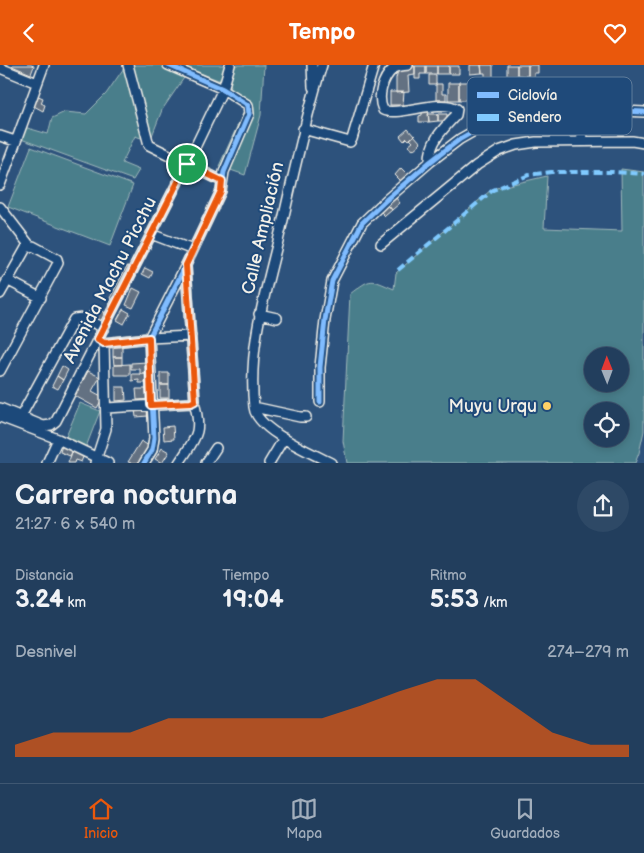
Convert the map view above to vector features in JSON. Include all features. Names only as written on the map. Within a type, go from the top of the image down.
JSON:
[{"type":"street","points":[[0,185],[44,65]]},
{"type":"street","points":[[128,65],[149,145],[222,181]]},
{"type":"street","points":[[144,463],[152,450],[154,438],[149,338],[221,191],[222,181],[249,109],[248,105],[223,89],[168,65]]},
{"type":"street","name":"Avenida Machu Picchu","points":[[21,416],[43,425],[51,425],[56,421],[101,341],[104,327],[223,89],[230,65]]},
{"type":"street","points":[[312,65],[313,94]]},
{"type":"street","name":"Calle Ampliación","points":[[254,404],[254,358],[259,314],[283,220],[303,129],[322,65]]},
{"type":"street","points":[[303,129],[350,142],[374,65]]},
{"type":"street","points":[[408,65],[393,69],[382,85],[383,110],[391,112],[446,106],[457,109],[456,115],[432,145],[430,162]]},
{"type":"street","points":[[0,68],[37,83]]},
{"type":"street","points":[[0,135],[15,141]]},
{"type":"street","points":[[320,402],[320,367],[325,320],[332,281],[362,223],[430,162],[467,135]]},
{"type":"street","points":[[582,135],[582,141]]},
{"type":"street","points":[[381,244],[477,165],[499,151],[516,145],[536,143],[632,141],[644,143]]},
{"type":"street","points":[[0,207],[30,246],[57,259],[58,263],[0,371]]},
{"type":"street","points":[[151,234],[192,250]]},
{"type":"street","points":[[0,294],[26,247],[30,246]]},
{"type":"street","points":[[179,463],[198,430],[199,424],[194,403],[186,265]]},
{"type":"street","points":[[7,280],[40,297]]},
{"type":"street","points":[[259,314],[277,318]]},
{"type":"street","points":[[0,408],[21,416],[74,319],[83,318],[104,327]]},
{"type":"street","points":[[96,460],[106,429],[101,341],[191,336]]},
{"type":"street","points":[[106,408],[194,403]]},
{"type":"street","points":[[306,417],[254,404],[254,413],[261,421],[284,438],[331,463]]},
{"type":"street","points":[[0,417],[58,439],[96,460],[108,463]]},
{"type":"street","points":[[269,463],[284,438]]},
{"type":"street","points":[[47,463],[58,439]]},
{"type":"street","points":[[206,463],[216,448]]},
{"type":"green space","points":[[126,65],[264,65],[261,115],[245,175],[219,166],[245,109],[227,98],[231,85],[190,69],[162,110],[150,141],[135,136],[122,163],[139,170],[133,180],[21,139],[24,127],[48,134],[52,118],[65,112],[86,114],[106,94]]},
{"type":"green space","points":[[31,147],[133,185],[110,246],[8,207]]},
{"type":"green space","points":[[621,169],[644,172],[644,431],[635,463],[347,463],[343,441],[350,294],[371,281],[394,289],[396,273],[492,189],[547,176],[544,228],[622,231]]},
{"type":"green space","points":[[80,403],[100,411],[86,447],[65,439]]},
{"type":"building","points":[[13,65],[31,65],[34,66],[31,74]]},
{"type":"building","points":[[470,65],[481,65],[482,73],[470,74]]},
{"type":"building","points":[[481,65],[493,65],[493,77],[485,77],[485,73],[482,73]]},
{"type":"building","points":[[507,65],[517,65],[517,77],[507,77]]},
{"type":"building","points":[[517,65],[528,65],[528,76],[517,75]]},
{"type":"building","points":[[528,65],[538,65],[538,73],[534,73],[534,77],[528,77]]},
{"type":"building","points":[[415,66],[415,74],[408,75],[409,92],[396,93],[398,71],[403,67]]},
{"type":"building","points":[[415,66],[426,66],[426,74],[420,74],[420,79],[415,79]]},
{"type":"building","points":[[426,66],[437,66],[437,74],[426,74]]},
{"type":"building","points":[[437,66],[449,66],[449,74],[437,74]]},
{"type":"building","points":[[449,66],[459,66],[459,74],[449,74]]},
{"type":"building","points":[[429,75],[436,75],[436,85],[429,85]]},
{"type":"building","points":[[459,82],[467,82],[467,100],[459,100]]},
{"type":"building","points":[[448,83],[459,83],[459,100],[448,100]]},
{"type":"building","points":[[436,84],[442,84],[442,94],[446,94],[446,100],[436,100]]},
{"type":"building","points":[[390,92],[404,92],[403,105],[390,105]]},
{"type":"building","points":[[36,95],[43,98],[41,103],[45,105],[43,111],[32,105]]},
{"type":"building","points":[[422,108],[428,108],[429,122],[419,122]]},
{"type":"building","points":[[428,114],[438,114],[438,121],[429,122]]},
{"type":"building","points":[[438,114],[447,114],[447,121],[438,121]]},
{"type":"building","points":[[408,129],[414,136],[404,141],[400,136]]},
{"type":"building","points":[[414,135],[421,143],[413,150],[408,146],[413,142],[410,139]]},
{"type":"building","points":[[401,168],[407,174],[401,181],[395,175]]},
{"type":"building","points":[[396,198],[400,203],[392,210],[388,205]]},
{"type":"building","points":[[388,205],[392,210],[385,216],[380,211]]},
{"type":"building","points":[[127,266],[133,269],[116,301],[110,298]]},
{"type":"building","points":[[145,268],[153,272],[150,278],[142,274]]},
{"type":"building","points":[[133,288],[141,292],[133,308],[126,305]]},
{"type":"building","points":[[92,306],[108,314],[103,323],[87,315]]},
{"type":"building","points":[[123,309],[130,313],[124,324],[117,320]]},
{"type":"building","points":[[122,344],[122,357],[113,357],[113,345]]},
{"type":"building","points":[[113,357],[122,357],[122,365],[114,365]]},
{"type":"building","points":[[147,362],[147,374],[140,374],[140,369],[131,369],[131,363]]},
{"type":"building","points":[[130,364],[130,375],[114,375],[114,365]]},
{"type":"building","points":[[62,366],[68,370],[63,380],[57,376]]},
{"type":"building","points":[[88,371],[100,377],[92,391],[103,397],[97,408],[75,396]]},
{"type":"building","points":[[160,373],[169,373],[169,385],[160,385]]},
{"type":"building","points":[[132,374],[147,374],[148,383],[139,383],[139,380],[132,381]]},
{"type":"building","points":[[57,376],[63,380],[58,389],[52,386]]},
{"type":"building","points":[[160,385],[169,385],[169,398],[160,398]]},
{"type":"building","points":[[116,387],[125,387],[126,400],[116,401]]},
{"type":"building","points":[[136,389],[150,389],[151,399],[137,400]]},
{"type":"building","points":[[147,409],[148,416],[136,417],[135,410]]},
{"type":"building","points":[[173,426],[174,439],[164,440],[163,427]]},
{"type":"building","points":[[141,441],[149,446],[139,463],[128,462]]},
{"type":"building","points":[[62,445],[73,450],[70,456],[60,452]]},
{"type":"building","points":[[162,448],[169,452],[162,463],[155,459]]},
{"type":"building","points":[[73,450],[84,455],[81,462],[75,460],[74,463],[68,463]]},
{"type":"marked path","points":[[398,270],[493,190],[529,175],[551,172],[644,174]]},
{"type":"cycle path","points":[[144,463],[152,450],[154,438],[149,338],[221,191],[224,172],[249,114],[248,105],[223,89],[168,65]]},
{"type":"cycle path","points":[[632,111],[644,112]]},
{"type":"cycle path","points":[[320,402],[320,367],[325,320],[332,281],[362,223],[430,162],[467,135]]},
{"type":"place","name":"Muyu Urqu","points":[[547,406]]},
{"type":"route","points":[[187,164],[222,181],[221,191],[186,265],[195,401],[194,403],[151,405],[149,338],[104,343],[98,339],[187,164]]}]
